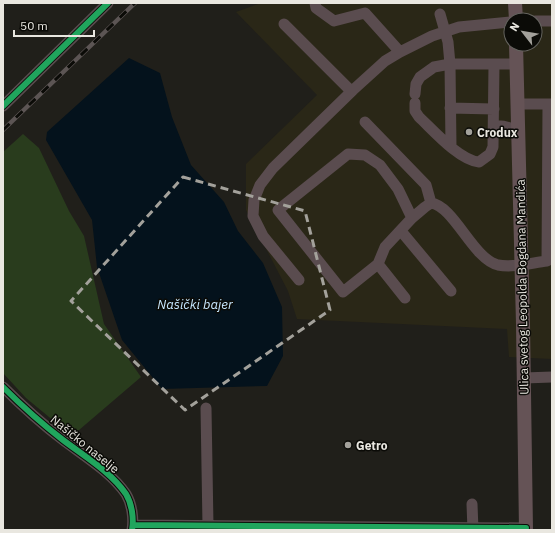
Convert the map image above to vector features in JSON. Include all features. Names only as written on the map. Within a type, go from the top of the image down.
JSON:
[{"type":"main road","name":"Ulica svetog Leopolda Bogdana Mandića","points":[[516,52],[522,264],[526,529]]},
{"type":"street","points":[[3,106],[108,3]]},
{"type":"street","points":[[315,3],[316,8],[334,21],[365,13],[400,52]]},
{"type":"street","points":[[440,14],[446,31],[450,64],[451,147]]},
{"type":"street","points":[[299,280],[263,236],[254,216],[254,200],[260,184],[273,168],[351,91],[385,61],[400,52],[446,31],[471,24],[503,22]]},
{"type":"street","points":[[284,24],[351,91]]},
{"type":"street","points":[[494,64],[494,147],[490,154],[479,162],[473,162],[460,155],[418,117],[415,111],[416,84],[420,77],[434,67],[450,64],[494,64],[517,64]]},
{"type":"street","points":[[431,203],[441,206],[491,262],[504,266],[547,261],[550,187],[550,104],[518,104]]},
{"type":"street","points":[[450,108],[494,109]]},
{"type":"street","points":[[366,122],[426,185],[431,203]]},
{"type":"street","points":[[494,126],[503,126],[518,133]]},
{"type":"street","points":[[412,218],[398,189],[380,165],[365,155],[348,154],[278,210],[343,292],[378,264],[385,247],[412,218],[431,203]]},
{"type":"street","points":[[401,231],[451,292]]},
{"type":"street","points":[[378,264],[405,298]]},
{"type":"street","points":[[524,378],[552,377]]},
{"type":"street","name":"Našičko naselje","points":[[3,387],[45,427],[101,469],[122,488],[130,504],[133,528]]},
{"type":"street","points":[[206,408],[208,526]]},
{"type":"street","points":[[472,504],[473,529]]},
{"type":"street","points":[[133,528],[208,526],[388,529],[526,529]]},
{"type":"highlighted area","points":[[183,177],[305,211],[330,310],[185,410],[71,301]]},
{"type":"shaded area","points":[[261,3],[552,3],[552,359],[509,357],[507,329],[297,319],[288,291],[246,210],[246,164],[317,95],[236,12]]},
{"type":"green space","points":[[23,134],[39,148],[69,211],[84,236],[104,324],[141,377],[72,436],[26,398],[3,373],[3,152]]},
{"type":"water","name":"Našički bajer","points":[[129,58],[160,73],[172,117],[191,165],[224,202],[238,231],[263,263],[282,307],[283,356],[267,386],[162,389],[122,340],[97,267],[92,220],[46,140],[47,132]]},
{"type":"railway","points":[[3,130],[135,3]]},
{"type":"cycle path","points":[[3,106],[108,3]]},
{"type":"cycle path","points":[[3,387],[40,421],[97,465],[120,486],[126,494],[131,507],[133,516],[132,530]]},
{"type":"cycle path","points":[[133,525],[526,528]]},
{"type":"place","name":"Crodux","points":[[469,132]]},
{"type":"place","name":"Getro","points":[[348,445]]}]
